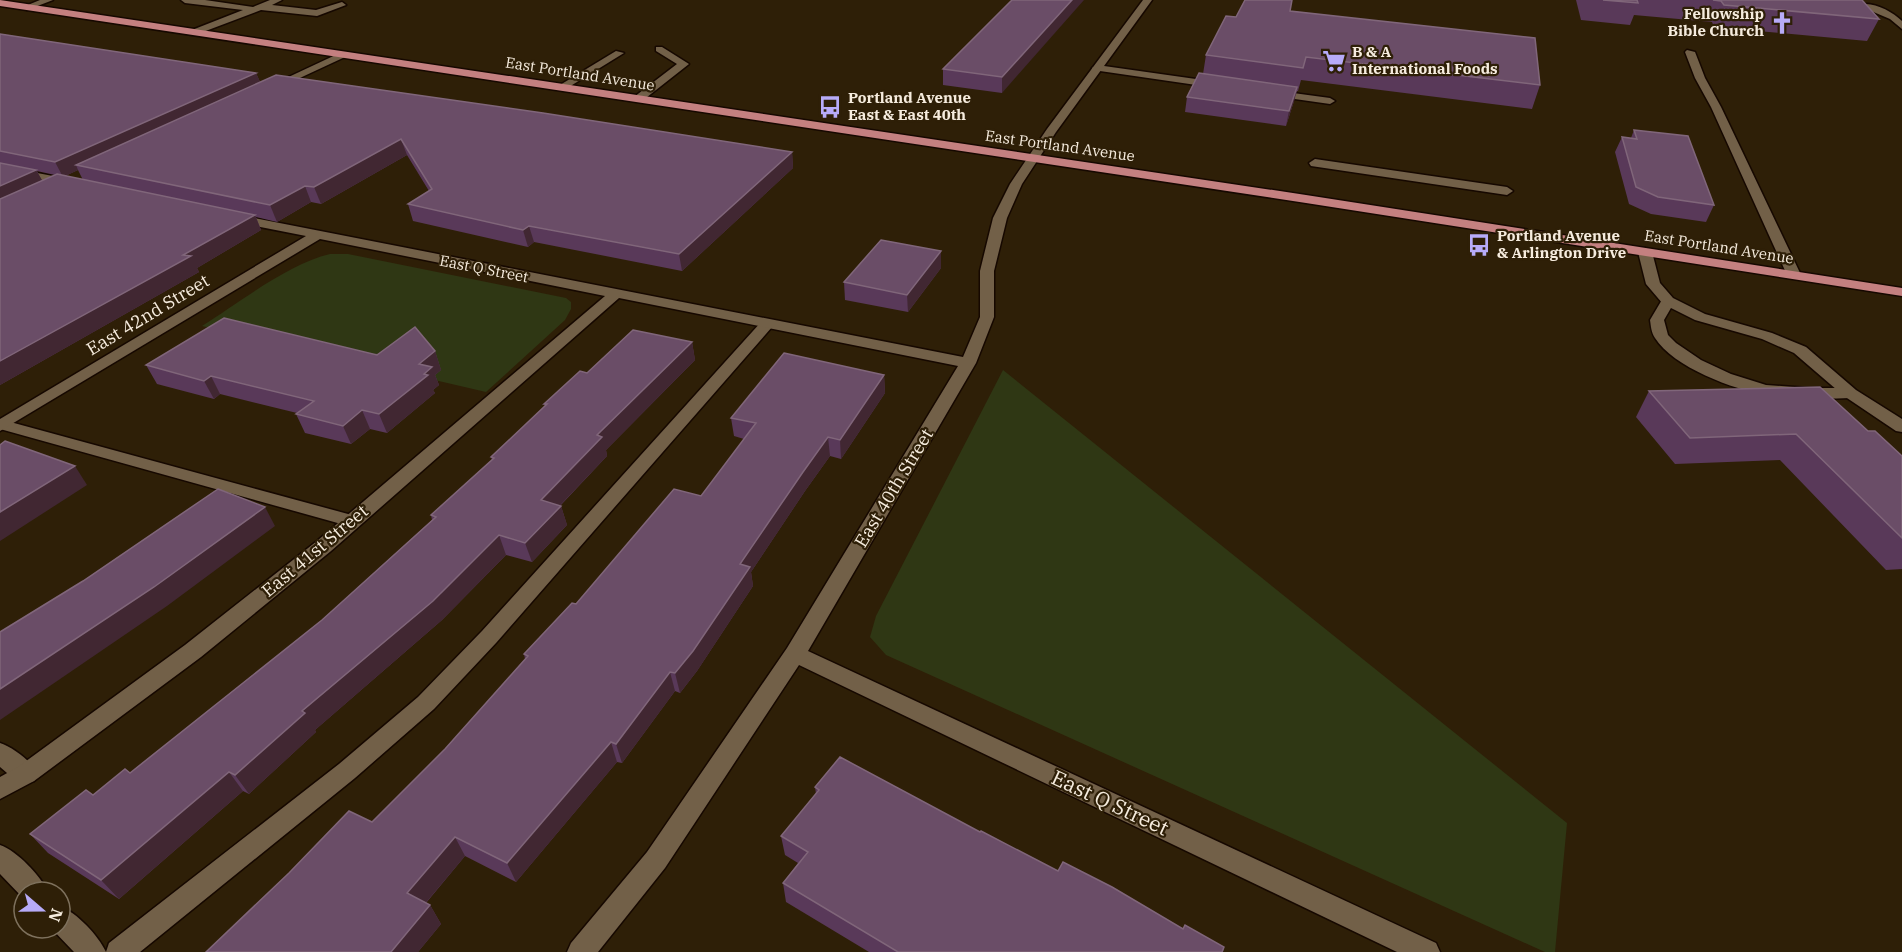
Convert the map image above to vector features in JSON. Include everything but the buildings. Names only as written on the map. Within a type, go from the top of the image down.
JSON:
[{"type":"main road","name":"East Portland Avenue","points":[[1,1],[27,7],[1306,199],[1902,292]]},
{"type":"street","points":[[27,7],[49,0]]},
{"type":"street","points":[[185,0],[266,4],[316,13],[342,5]]},
{"type":"street","name":"East 40th Street","points":[[581,952],[656,860],[795,654],[968,363],[987,317],[987,271],[1000,218],[1016,184],[1051,131],[1148,0]]},
{"type":"street","points":[[195,32],[266,4]]},
{"type":"street","points":[[1867,6],[1893,16],[1902,26]]},
{"type":"street","points":[[638,99],[684,64],[659,49]]},
{"type":"street","points":[[1690,52],[1700,78],[1716,107],[1794,275]]},
{"type":"street","points":[[560,88],[619,53]]},
{"type":"street","points":[[262,92],[342,55]]},
{"type":"street","points":[[1097,68],[1229,87]]},
{"type":"street","points":[[1263,92],[1330,101]]},
{"type":"street","points":[[1315,163],[1508,191]]},
{"type":"street","points":[[0,170],[76,181],[48,191]]},
{"type":"street","name":"East Q Street","points":[[219,215],[968,363]]},
{"type":"street","name":"East 42nd Street","points":[[1,426],[316,236]]},
{"type":"street","points":[[1645,252],[1653,284],[1668,301],[1700,317],[1767,336],[1800,350],[1850,393],[1902,427]]},
{"type":"street","name":"East 41st Street","points":[[0,789],[26,774],[193,651],[352,521],[615,294]]},
{"type":"street","points":[[1668,301],[1657,320],[1661,336],[1686,357],[1714,371],[1762,389],[1801,394],[1850,393]]},
{"type":"street","points":[[119,952],[347,771],[426,703],[489,637],[767,324]]},
{"type":"street","points":[[1,426],[352,521]]},
{"type":"street","name":"East Q Street","points":[[795,654],[1426,952]]},
{"type":"street","points":[[0,753],[26,774]]},
{"type":"street","points":[[0,856],[23,880]]},
{"type":"street","points":[[72,931],[92,952]]},
{"type":"green space","points":[[330,254],[348,254],[566,298],[571,302],[571,309],[565,320],[486,392],[202,326],[281,275]]},
{"type":"green space","points":[[1003,370],[1567,823],[1555,952],[1545,952],[886,655],[870,637],[876,616]]},
{"type":"place","name":"Fellowship Bible Church","points":[[1782,23]]},
{"type":"place","name":"B & A International Foods","points":[[1334,61]]},
{"type":"place","name":"Portland Avenue East & East 40th","points":[[830,107]]},
{"type":"place","name":"Portland Avenue & Arlington Drive","points":[[1479,245]]}]
